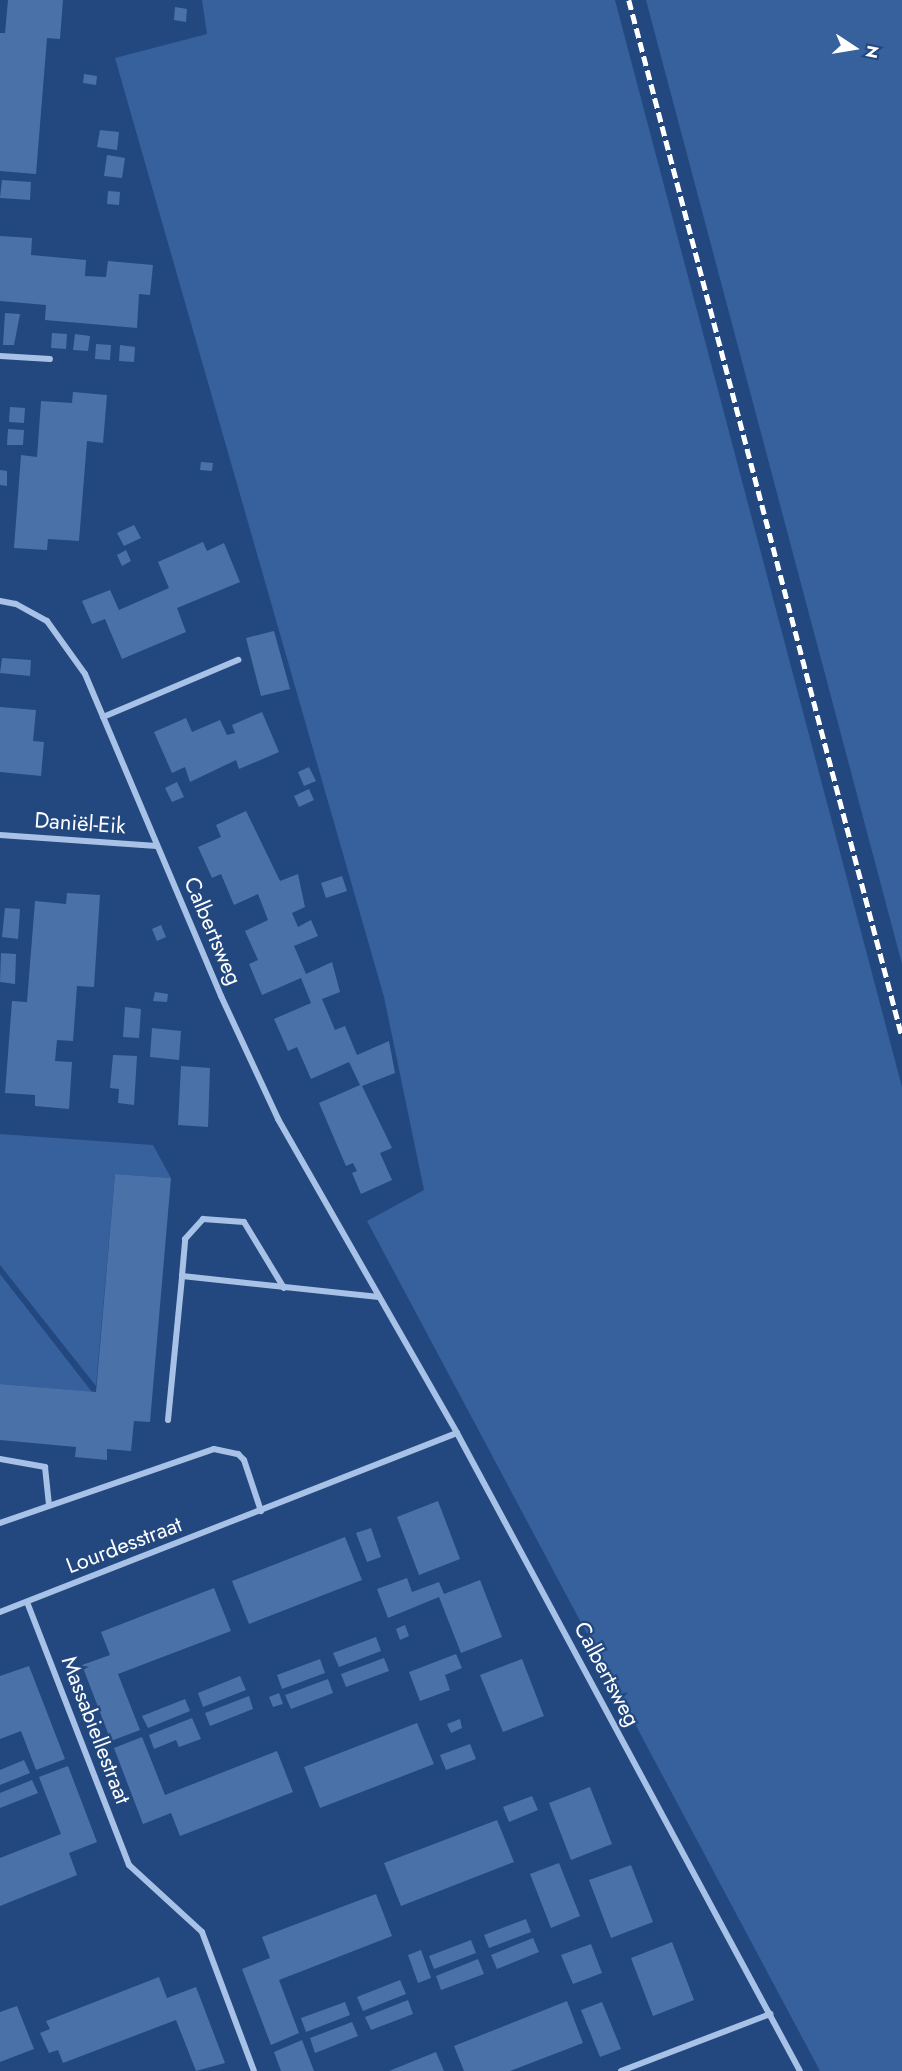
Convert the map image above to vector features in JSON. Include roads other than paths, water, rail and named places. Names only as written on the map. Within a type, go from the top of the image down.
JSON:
[{"type":"street","points":[[0,356],[50,359]]},
{"type":"street","name":"Calbertsweg","points":[[0,602],[16,604],[47,621],[85,674],[157,846],[278,1119],[457,1433],[800,2071]]},
{"type":"street","points":[[103,717],[238,660]]},
{"type":"street","name":"Daniël-Eik","points":[[0,835],[157,846]]},
{"type":"street","points":[[168,1420],[186,1239],[203,1219],[244,1222],[284,1288]]},
{"type":"street","points":[[182,1276],[380,1297]]},
{"type":"street","name":"Lourdesstraat","points":[[0,1612],[457,1433]]},
{"type":"street","points":[[0,1523],[49,1504],[214,1449],[238,1454],[244,1460],[261,1511]]},
{"type":"street","points":[[0,1459],[45,1467],[49,1504]]},
{"type":"street","name":"Massabiellestraat","points":[[27,1602],[134,1869],[202,1932],[254,2071]]},
{"type":"street","points":[[621,2071],[770,2014]]},
{"type":"railway","points":[[629,0],[902,1036]]}]
